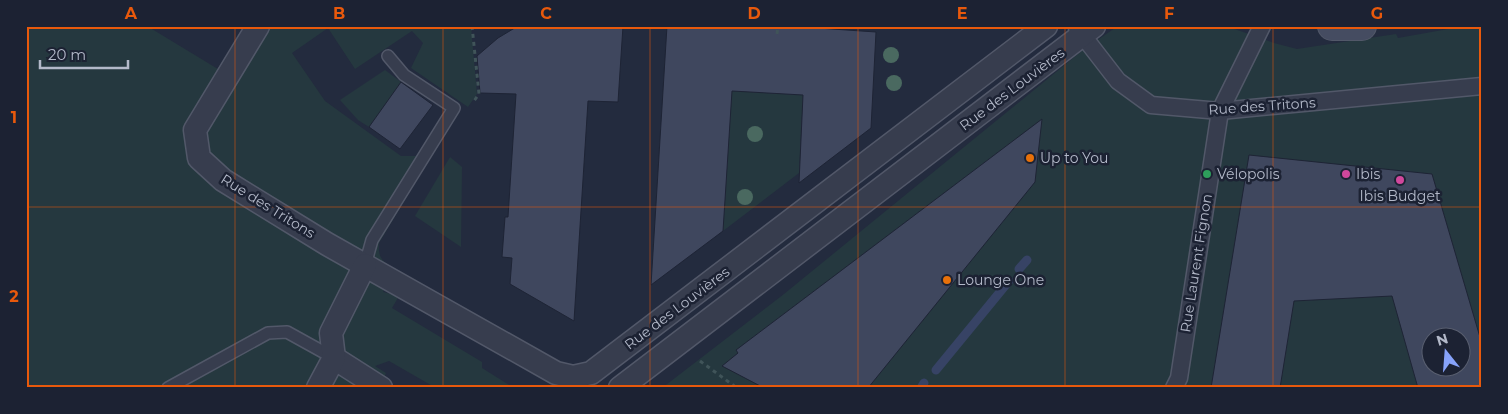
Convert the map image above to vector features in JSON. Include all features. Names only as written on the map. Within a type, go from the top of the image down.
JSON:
[{"type":"main road","points":[[1332,26],[1362,26]]},
{"type":"street","name":"Rue des Tritons","points":[[258,26],[194,130],[199,158],[223,180],[365,265]]},
{"type":"street","name":"Rue des Louvières","points":[[365,265],[556,373],[573,378],[591,373],[1046,26]]},
{"type":"street","name":"Rue Laurent Fignon","points":[[1174,388],[1179,378],[1220,111],[1262,26]]},
{"type":"street","name":"Rue des Tritons","points":[[1084,29],[1118,81],[1151,105],[1220,111],[1482,86]]},
{"type":"street","name":"Rue des Louvières","points":[[620,388],[1084,29]]},
{"type":"street","points":[[318,388],[334,358],[331,333],[365,265]]},
{"type":"street","points":[[334,358],[372,385]]},
{"type":"lane","points":[[365,265],[372,240],[454,108],[404,75],[388,56]]},
{"type":"lane","points":[[168,388],[268,333],[286,332],[334,358]]},
{"type":"path","points":[[777,34],[778,26]]},
{"type":"path","points":[[696,358],[737,388]]},
{"type":"shaded area","points":[[26,26],[147,26],[236,80],[269,26],[471,26],[477,94],[468,107],[411,68],[423,43],[412,31],[355,69],[328,28],[292,53],[325,101],[401,156],[431,156],[379,243],[381,258],[392,267],[383,292],[399,296],[392,308],[482,362],[482,368],[514,388],[436,388],[389,361],[375,366],[386,373],[380,388],[26,388]]},
{"type":"shaded area","name":"Vélopolis","points":[[1118,26],[1226,26],[1297,49],[1396,34],[1398,38],[1465,26],[1482,26],[1482,388],[662,388],[784,294],[1083,50]]},
{"type":"shaded area","points":[[385,70],[401,82],[369,127],[358,120],[340,100]]},
{"type":"shaded area","points":[[732,91],[803,95],[799,173],[723,231]]},
{"type":"shaded area","points":[[450,157],[462,167],[461,247],[415,216]]},
{"type":"building","points":[[518,26],[623,26],[618,102],[588,101],[574,321],[510,284],[512,258],[502,257],[505,217],[508,217],[516,94],[480,93],[477,56],[498,38]]},
{"type":"building","points":[[667,26],[788,26],[876,32],[871,128],[799,183],[803,95],[732,91],[723,231],[651,285]]},
{"type":"building","points":[[401,82],[433,105],[400,149],[369,127]]},
{"type":"building","points":[[1042,119],[1035,182],[868,388],[764,388],[722,366],[738,353],[736,350]]},
{"type":"building","points":[[1249,155],[1432,174],[1482,344],[1482,388],[1418,388],[1392,296],[1294,301],[1280,388],[1211,388]]},
{"type":"waterway","points":[[1019,269],[1027,260]]},
{"type":"waterway","points":[[936,370],[1009,281]]},
{"type":"waterway","points":[[921,388],[924,383]]},
{"type":"place","name":"Up to You","points":[[1030,158]]},
{"type":"place","name":"Vélopolis","points":[[1207,174]]},
{"type":"place","name":"Ibis","points":[[1346,174]]},
{"type":"place","name":"Ibis Budget","points":[[1400,180]]},
{"type":"place","name":"Lounge One","points":[[947,280]]}]
